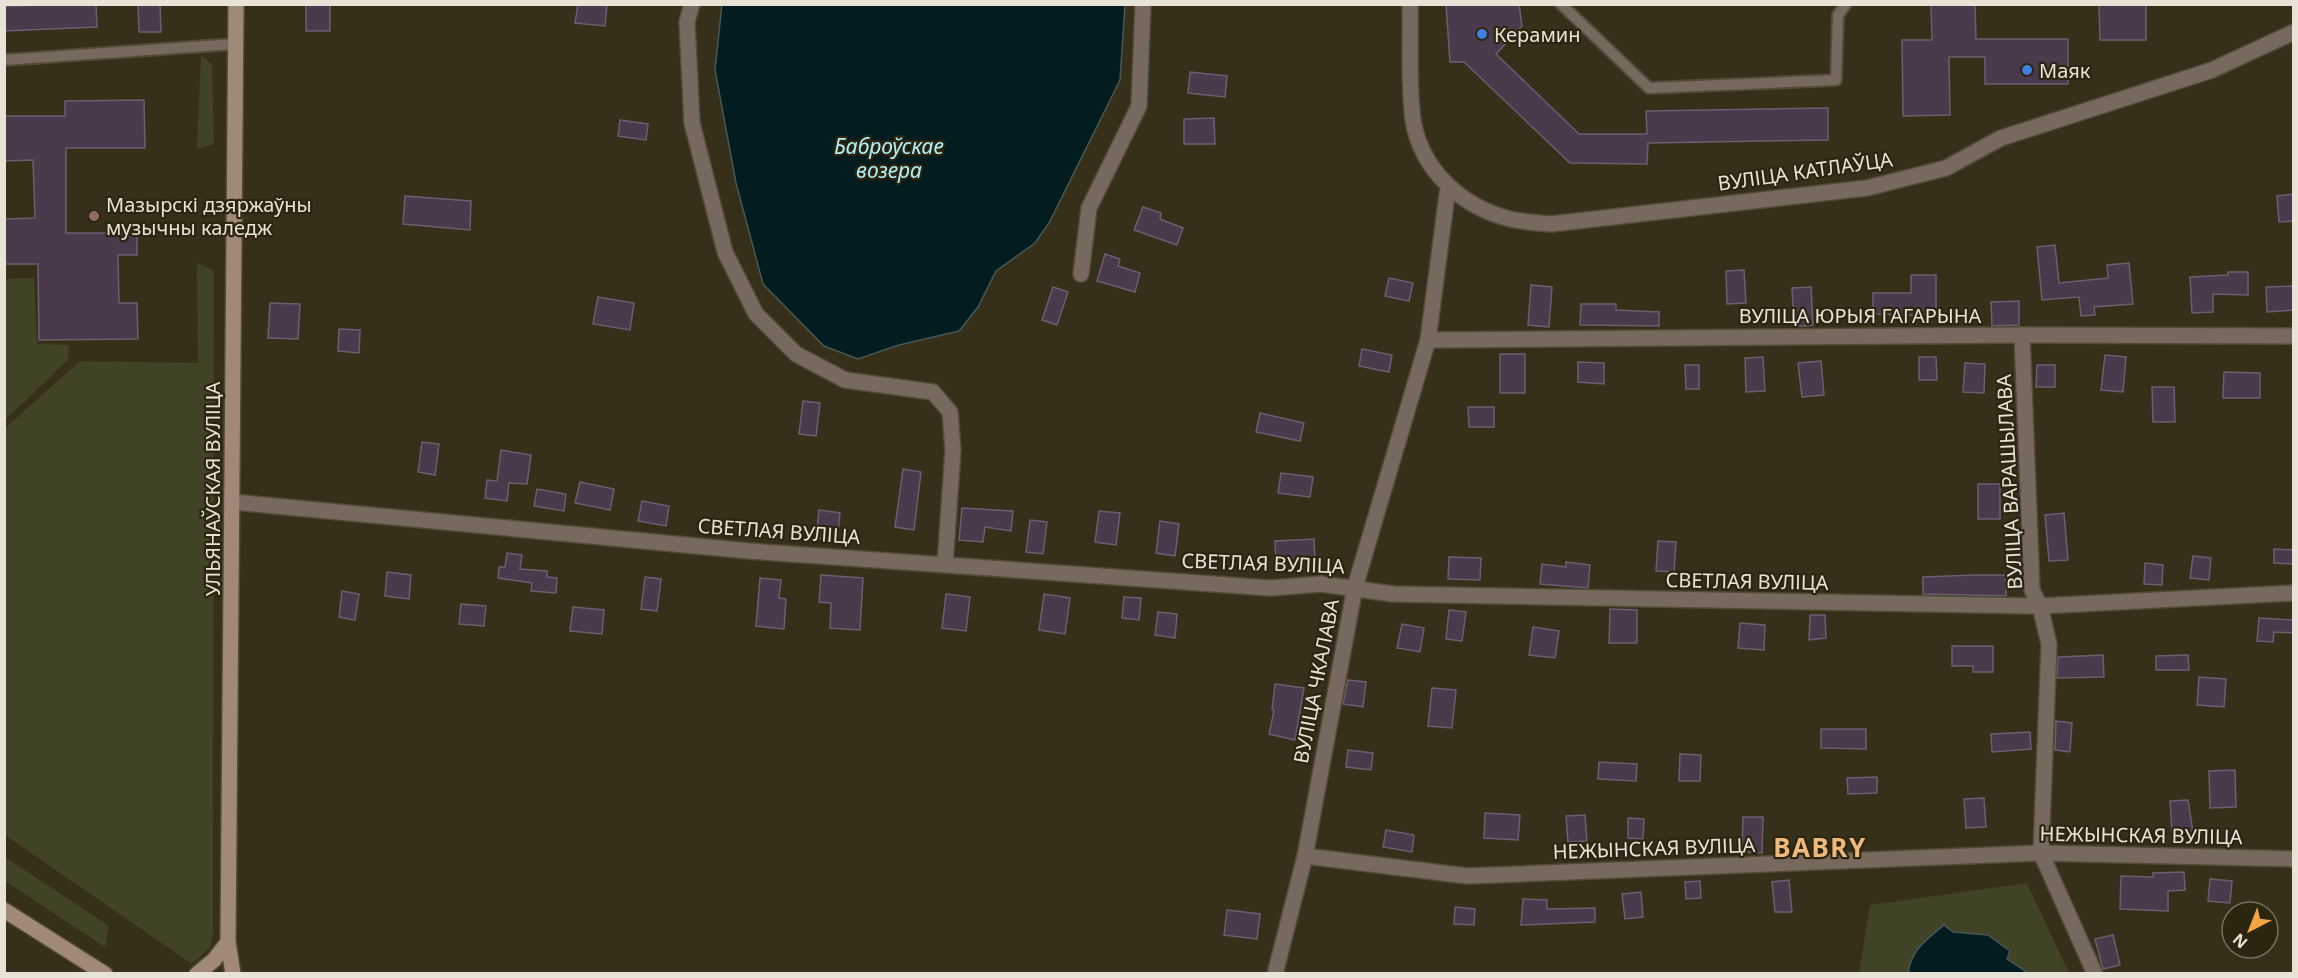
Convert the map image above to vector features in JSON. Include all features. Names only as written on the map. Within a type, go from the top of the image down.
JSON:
[{"type":"main road","name":"УЛЬЯНАЎСКАЯ ВУЛІЦА","points":[[233,974],[228,942],[236,4]]},
{"type":"main road","points":[[4,910],[105,974]]},
{"type":"main road","points":[[197,974],[214,960],[228,942]]},
{"type":"main road","points":[[219,974],[228,942]]},
{"type":"street","points":[[692,4],[687,22],[692,123],[725,252],[756,314],[796,354],[845,380],[933,392],[950,412],[953,450],[945,564]]},
{"type":"street","points":[[1081,274],[1089,208],[1139,106],[1143,4]]},
{"type":"street","name":"ВУЛІЦА КАТЛАЎЦА","points":[[1410,4],[1413,120],[1424,156],[1448,187],[1478,208],[1510,219],[1551,224],[1867,188],[1946,168],[2001,138],[2212,70],[2294,32]]},
{"type":"street","name":"ВУЛІЦА ЧКАЛАВА","points":[[1275,974],[1305,856],[1355,587],[1428,340],[1448,187]]},
{"type":"street","name":"ВУЛІЦА ЮРЫЯ ГАГАРЫНА","points":[[1428,340],[2022,335],[2294,336]]},
{"type":"street","name":"ВУЛІЦА ВАРАШЫЛАВА","points":[[2022,335],[2032,590],[2040,606],[2049,644],[2042,853],[2095,974]]},
{"type":"street","name":"СВЕТЛАЯ ВУЛІЦА","points":[[233,502],[749,550],[1270,588],[1321,584],[1393,594],[2040,606],[2294,593]]},
{"type":"street","name":"НЕЖЫНСКАЯ ВУЛІЦА","points":[[1305,856],[1467,876],[2042,853],[2294,859]]},
{"type":"lane","points":[[1562,4],[1649,88],[1836,80],[1838,15],[1846,4]]},
{"type":"lane","points":[[4,60],[235,44]]},
{"type":"green space","points":[[201,55],[212,64],[214,144],[197,149]]},
{"type":"green space","points":[[197,263],[214,271],[213,934],[210,947],[192,964],[5,835],[4,429],[80,361],[198,363]]},
{"type":"green space","points":[[34,278],[37,344],[69,345],[68,360],[5,420],[5,279]]},
{"type":"green space","points":[[5,857],[109,926],[105,947],[5,881]]},
{"type":"green space","points":[[2027,883],[2069,973],[1859,974],[1870,905]]},
{"type":"water","name":"Баброўскае возера","points":[[722,4],[1125,5],[1120,80],[1049,223],[1035,243],[996,271],[978,307],[959,331],[899,345],[858,359],[824,346],[763,284],[736,183],[715,70]]},
{"type":"water","points":[[1944,925],[1953,932],[1988,935],[2010,951],[2007,959],[2025,971],[2024,973],[1908,973],[1916,952]]},
{"type":"building","points":[[96,4],[97,27],[4,31],[4,6]]},
{"type":"building","points":[[138,4],[160,4],[161,32],[139,32]]},
{"type":"building","points":[[306,4],[330,4],[330,31],[306,31]]},
{"type":"building","points":[[578,4],[607,4],[605,26],[575,23]]},
{"type":"building","points":[[1446,4],[1519,4],[1522,26],[1496,54],[1579,134],[1647,134],[1646,111],[1828,108],[1828,140],[1648,143],[1647,164],[1570,163],[1464,62],[1450,62]]},
{"type":"building","points":[[1931,4],[1975,4],[1976,39],[2068,39],[2068,84],[1985,84],[1985,57],[1949,57],[1950,115],[1903,116],[1902,40],[1932,40]]},
{"type":"building","points":[[2099,4],[2146,4],[2146,40],[2100,40]]},
{"type":"building","points":[[1190,72],[1227,76],[1225,97],[1188,93]]},
{"type":"building","points":[[144,100],[145,148],[66,148],[66,233],[137,233],[137,255],[118,255],[119,303],[137,303],[138,339],[39,340],[38,264],[4,264],[4,219],[35,218],[33,160],[4,161],[4,116],[65,116],[65,101]]},
{"type":"building","points":[[1214,118],[1215,144],[1184,144],[1184,119]]},
{"type":"building","points":[[620,120],[648,124],[646,140],[618,136]]},
{"type":"building","points":[[2294,194],[2294,221],[2279,222],[2277,196]]},
{"type":"building","points":[[405,196],[471,201],[470,230],[403,224]]},
{"type":"building","points":[[1143,207],[1161,213],[1160,219],[1183,228],[1177,245],[1134,230]]},
{"type":"building","points":[[2055,245],[2059,283],[2108,278],[2107,265],[2129,263],[2133,304],[2094,307],[2095,315],[2081,316],[2079,297],[2042,300],[2037,247]]},
{"type":"building","points":[[1105,254],[1120,259],[1118,266],[1140,273],[1135,292],[1097,281]]},
{"type":"building","points":[[1744,270],[1746,303],[1727,304],[1726,271]]},
{"type":"building","points":[[2228,272],[2248,272],[2248,295],[2213,294],[2213,312],[2192,313],[2190,277],[2228,275]]},
{"type":"building","points":[[1911,275],[1936,275],[1936,316],[1873,314],[1873,293],[1911,293]]},
{"type":"building","points":[[1389,278],[1413,283],[1409,301],[1385,296]]},
{"type":"building","points":[[1531,285],[1552,287],[1549,327],[1528,325]]},
{"type":"building","points":[[2294,286],[2294,310],[2267,312],[2266,287]]},
{"type":"building","points":[[1053,287],[1068,292],[1057,325],[1042,320]]},
{"type":"building","points":[[1811,287],[1813,325],[1794,327],[1792,288]]},
{"type":"building","points":[[598,297],[634,303],[630,330],[593,324]]},
{"type":"building","points":[[2019,301],[2019,325],[1992,326],[1991,302]]},
{"type":"building","points":[[270,303],[300,304],[298,339],[268,338]]},
{"type":"building","points":[[1581,304],[1616,304],[1616,310],[1659,312],[1659,326],[1580,325]]},
{"type":"building","points":[[339,329],[360,330],[359,353],[338,351]]},
{"type":"building","points":[[1362,349],[1392,355],[1389,372],[1359,366]]},
{"type":"building","points":[[1500,354],[1525,354],[1525,393],[1500,393]]},
{"type":"building","points":[[2105,355],[2126,357],[2123,392],[2101,390]]},
{"type":"building","points":[[1763,357],[1765,391],[1746,392],[1745,358]]},
{"type":"building","points":[[1919,357],[1936,357],[1937,380],[1919,380]]},
{"type":"building","points":[[1821,361],[1824,395],[1802,397],[1798,363]]},
{"type":"building","points":[[1578,362],[1604,363],[1604,384],[1578,382]]},
{"type":"building","points":[[1965,363],[1985,364],[1984,393],[1963,392]]},
{"type":"building","points":[[1685,365],[1699,365],[1699,389],[1686,389]]},
{"type":"building","points":[[2037,365],[2055,365],[2055,387],[2036,387]]},
{"type":"building","points":[[2224,372],[2260,373],[2260,398],[2223,398]]},
{"type":"building","points":[[2152,387],[2174,387],[2175,422],[2153,422]]},
{"type":"building","points":[[803,401],[820,403],[816,436],[799,434]]},
{"type":"building","points":[[1468,407],[1494,407],[1494,427],[1469,427]]},
{"type":"building","points":[[1260,413],[1304,423],[1300,441],[1256,432]]},
{"type":"building","points":[[422,442],[439,444],[435,475],[418,472]]},
{"type":"building","points":[[501,450],[531,455],[527,484],[509,483],[507,501],[485,498],[487,480],[497,481]]},
{"type":"building","points":[[903,469],[921,472],[914,530],[895,527]]},
{"type":"building","points":[[1281,473],[1313,477],[1310,497],[1278,493]]},
{"type":"building","points":[[580,482],[614,489],[610,510],[575,503]]},
{"type":"building","points":[[1978,484],[2000,484],[2000,519],[1978,519]]},
{"type":"building","points":[[537,489],[566,494],[564,511],[534,506]]},
{"type":"building","points":[[642,501],[669,506],[666,526],[638,521]]},
{"type":"building","points":[[962,508],[1013,511],[1011,531],[985,527],[983,542],[959,540]]},
{"type":"building","points":[[819,510],[840,513],[837,541],[816,538]]},
{"type":"building","points":[[1099,511],[1120,513],[1116,545],[1095,542]]},
{"type":"building","points":[[2064,513],[2068,560],[2049,561],[2045,515]]},
{"type":"building","points":[[1030,520],[1047,522],[1043,554],[1026,552]]},
{"type":"building","points":[[1160,521],[1179,524],[1175,556],[1156,553]]},
{"type":"building","points":[[1314,539],[1315,561],[1276,563],[1275,541]]},
{"type":"building","points":[[1658,541],[1676,542],[1674,572],[1656,571]]},
{"type":"building","points":[[2274,549],[2294,550],[2294,564],[2274,563]]},
{"type":"building","points":[[507,553],[522,555],[520,569],[547,571],[547,577],[557,578],[556,593],[531,591],[532,583],[498,578],[499,567],[505,567]]},
{"type":"building","points":[[2193,556],[2211,558],[2209,580],[2190,578]]},
{"type":"building","points":[[1449,557],[1481,558],[1480,580],[1448,579]]},
{"type":"building","points":[[1566,562],[1590,565],[1588,588],[1540,584],[1542,564],[1566,567]]},
{"type":"building","points":[[2145,563],[2163,565],[2162,585],[2144,584]]},
{"type":"building","points":[[387,572],[411,575],[409,599],[385,596]]},
{"type":"building","points":[[821,575],[863,578],[860,630],[830,628],[831,603],[819,602]]},
{"type":"building","points":[[2006,575],[2006,596],[1923,594],[1923,577]]},
{"type":"building","points":[[645,577],[661,579],[657,611],[641,609]]},
{"type":"building","points":[[760,578],[781,580],[779,598],[786,599],[784,629],[756,626]]},
{"type":"building","points":[[342,591],[359,594],[355,620],[339,617]]},
{"type":"building","points":[[946,594],[970,597],[966,631],[942,628]]},
{"type":"building","points":[[1044,594],[1070,598],[1065,634],[1039,630]]},
{"type":"building","points":[[1124,597],[1141,598],[1139,620],[1122,618]]},
{"type":"building","points":[[461,604],[486,606],[484,626],[459,624]]},
{"type":"building","points":[[573,607],[604,610],[602,634],[570,631]]},
{"type":"building","points":[[1610,609],[1637,610],[1637,643],[1609,643]]},
{"type":"building","points":[[1449,610],[1466,612],[1462,641],[1446,639]]},
{"type":"building","points":[[1158,612],[1177,614],[1175,638],[1155,635]]},
{"type":"building","points":[[1810,615],[1825,615],[1826,638],[1809,640]]},
{"type":"building","points":[[2259,618],[2294,620],[2294,633],[2274,632],[2273,642],[2257,641]]},
{"type":"building","points":[[1740,623],[1765,625],[1764,650],[1738,648]]},
{"type":"building","points":[[1402,624],[1424,628],[1420,652],[1397,648]]},
{"type":"building","points":[[1533,627],[1559,631],[1555,658],[1529,655]]},
{"type":"building","points":[[1952,646],[1993,646],[1993,672],[1973,672],[1973,666],[1952,666]]},
{"type":"building","points":[[2103,655],[2104,677],[2057,678],[2058,657]]},
{"type":"building","points":[[2188,655],[2189,670],[2156,670],[2156,656]]},
{"type":"building","points":[[2199,677],[2226,679],[2224,707],[2197,705]]},
{"type":"building","points":[[1348,680],[1366,682],[1363,707],[1343,704]]},
{"type":"building","points":[[1275,684],[1304,688],[1295,740],[1269,734],[1274,711],[1272,710]]},
{"type":"building","points":[[1432,688],[1456,690],[1452,728],[1428,726]]},
{"type":"building","points":[[2056,721],[2072,723],[2070,752],[2055,750]]},
{"type":"building","points":[[1821,729],[1866,729],[1866,749],[1821,748]]},
{"type":"building","points":[[2030,732],[2031,749],[1992,752],[1991,734]]},
{"type":"building","points":[[1348,750],[1373,753],[1371,770],[1346,767]]},
{"type":"building","points":[[1680,754],[1701,755],[1700,781],[1679,781]]},
{"type":"building","points":[[1599,762],[1637,764],[1636,781],[1598,779]]},
{"type":"building","points":[[2235,770],[2236,807],[2210,808],[2209,771]]},
{"type":"building","points":[[1877,777],[1877,793],[1848,794],[1847,778]]},
{"type":"building","points":[[1984,798],[1986,827],[1966,828],[1964,799]]},
{"type":"building","points":[[2188,800],[2193,832],[2172,832],[2170,801]]},
{"type":"building","points":[[1485,813],[1520,815],[1518,840],[1484,838]]},
{"type":"building","points":[[1585,815],[1587,841],[1568,842],[1566,816]]},
{"type":"building","points":[[1743,817],[1763,817],[1762,853],[1742,852]]},
{"type":"building","points":[[1628,818],[1644,819],[1643,839],[1628,838]]},
{"type":"building","points":[[1386,830],[1414,835],[1412,852],[1383,847]]},
{"type":"building","points":[[2184,872],[2185,890],[2168,891],[2168,911],[2120,909],[2121,876],[2153,877],[2153,873]]},
{"type":"building","points":[[2210,879],[2232,881],[2230,900],[2208,901]]},
{"type":"building","points":[[1789,880],[1792,912],[1775,912],[1772,882]]},
{"type":"building","points":[[1700,881],[1701,898],[1686,899],[1685,882]]},
{"type":"building","points":[[1641,892],[1643,917],[1625,919],[1622,894]]},
{"type":"building","points":[[1523,899],[1547,900],[1547,909],[1595,908],[1595,922],[1521,925]]},
{"type":"building","points":[[1455,907],[1475,909],[1474,925],[1454,924]]},
{"type":"building","points":[[1227,910],[1260,914],[1257,939],[1224,935]]},
{"type":"building","points":[[2113,935],[2120,965],[2103,969],[2095,939]]},
{"type":"place","name":"Керамин","points":[[1482,34]]},
{"type":"place","name":"Маяк","points":[[2027,70]]},
{"type":"place","name":"Мазырскі дзяржаўны музычны каледж","points":[[94,216]]},
{"type":"district","name":"BABRY","points":[[1820,847]]}]
